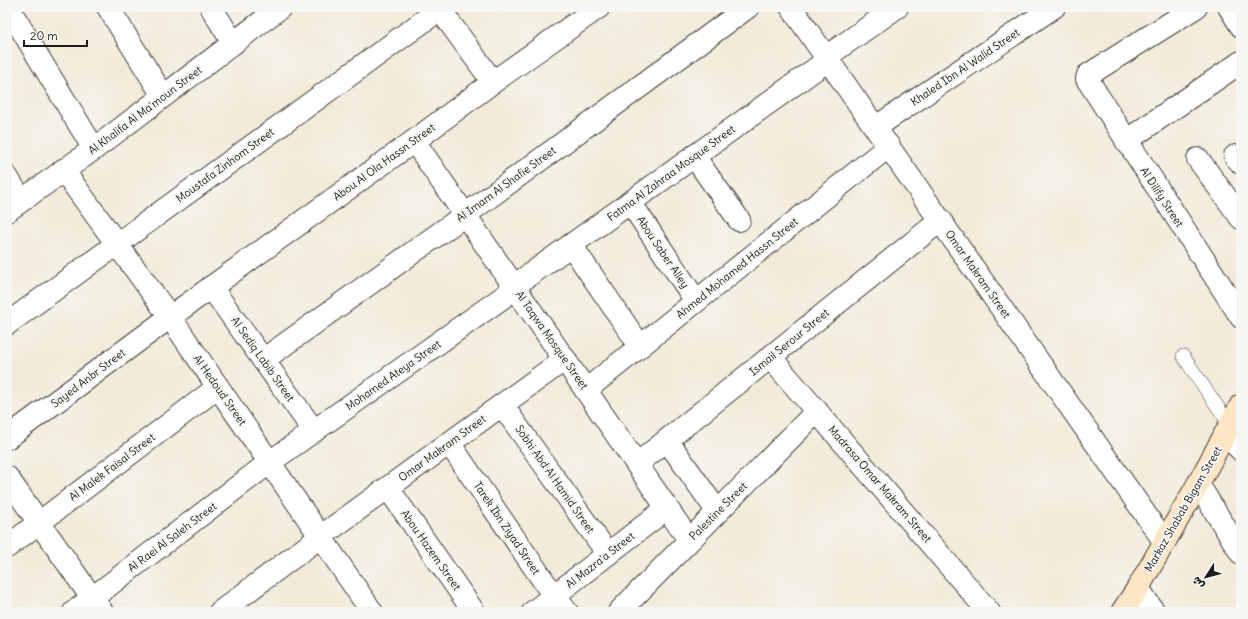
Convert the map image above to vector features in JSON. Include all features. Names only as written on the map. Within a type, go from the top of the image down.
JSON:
[{"type":"main road","name":"Markaz Shabab Bigam Street","points":[[1122,612],[1138,588],[1241,406]]},
{"type":"street","points":[[8,7],[94,149]]},
{"type":"street","points":[[108,7],[163,96]]},
{"type":"street","points":[[210,7],[233,43]]},
{"type":"street","name":"Al Khalifa Al Ma'moun Street","points":[[14,206],[94,149],[281,7]]},
{"type":"street","name":"Abou Al Ola Hassn Street","points":[[170,317],[414,141],[493,82],[599,7]]},
{"type":"street","name":"Al Imam Al Shafie Street","points":[[263,360],[465,215],[748,7]]},
{"type":"street","name":"Omar Makram Street","points":[[791,7],[1164,541]]},
{"type":"street","name":"Fatma Al Zahraa Mosque Street","points":[[515,287],[570,245],[897,7]]},
{"type":"street","name":"Khaled Ibn Al Walid Street","points":[[876,127],[1054,7]]},
{"type":"street","name":"Al Dilify Street","points":[[1196,7],[1088,75],[1087,79],[1126,142],[1241,317]]},
{"type":"street","points":[[1229,7],[1241,26]]},
{"type":"street","points":[[440,8],[493,82]]},
{"type":"street","name":"Moustafa Zinhom Street","points":[[7,324],[440,8]]},
{"type":"street","points":[[1126,142],[1241,62]]},
{"type":"street","name":"Al Taqwa Mosque Street","points":[[414,141],[689,540]]},
{"type":"street","name":"Ahmed Mohamed Hassn Street","points":[[586,390],[889,146]]},
{"type":"street","points":[[694,156],[739,220]]},
{"type":"street","points":[[1198,159],[1241,218]]},
{"type":"street","name":"Al Hedoud Street","points":[[63,170],[170,317],[372,612]]},
{"type":"street","points":[[7,176],[14,206]]},
{"type":"street","name":"Abou Saber Alley","points":[[630,202],[696,301]]},
{"type":"street","name":"Ismail Serour Street","points":[[636,464],[941,220]]},
{"type":"street","points":[[570,245],[640,346]]},
{"type":"street","name":"Al Sediq Labib Street","points":[[211,287],[314,431]]},
{"type":"street","name":"Mohamed Ateya Street","points":[[270,462],[515,287]]},
{"type":"street","name":"Sayed Anbr Street","points":[[7,438],[170,317]]},
{"type":"street","name":"Madrasa Omar Makram Street","points":[[770,357],[990,612]]},
{"type":"street","name":"Omar Makram Street","points":[[220,612],[320,537],[565,359]]},
{"type":"street","name":"Al Malek Faisal Street","points":[[7,547],[218,387]]},
{"type":"street","name":"Sobhi Abd Al Hamid Street","points":[[502,405],[608,554]]},
{"type":"street","name":"Palestine Street","points":[[619,612],[817,411]]},
{"type":"street","points":[[1228,429],[1241,450]]},
{"type":"street","points":[[667,440],[717,512]]},
{"type":"street","name":"Tarek Ibn Ziyad Street","points":[[449,443],[560,604]]},
{"type":"street","name":"Al Raei Al Saleh Street","points":[[74,612],[97,605],[270,462]]},
{"type":"street","points":[[7,477],[97,605]]},
{"type":"street","points":[[1198,484],[1241,553]]},
{"type":"street","name":"Abou Hazem Street","points":[[388,488],[474,612]]},
{"type":"street","name":"Al Mazra'a Street","points":[[533,612],[560,604],[608,554],[667,508]]},
{"type":"street","points":[[1138,588],[1154,612]]},
{"type":"lane","points":[[1182,356],[1228,429]]}]
